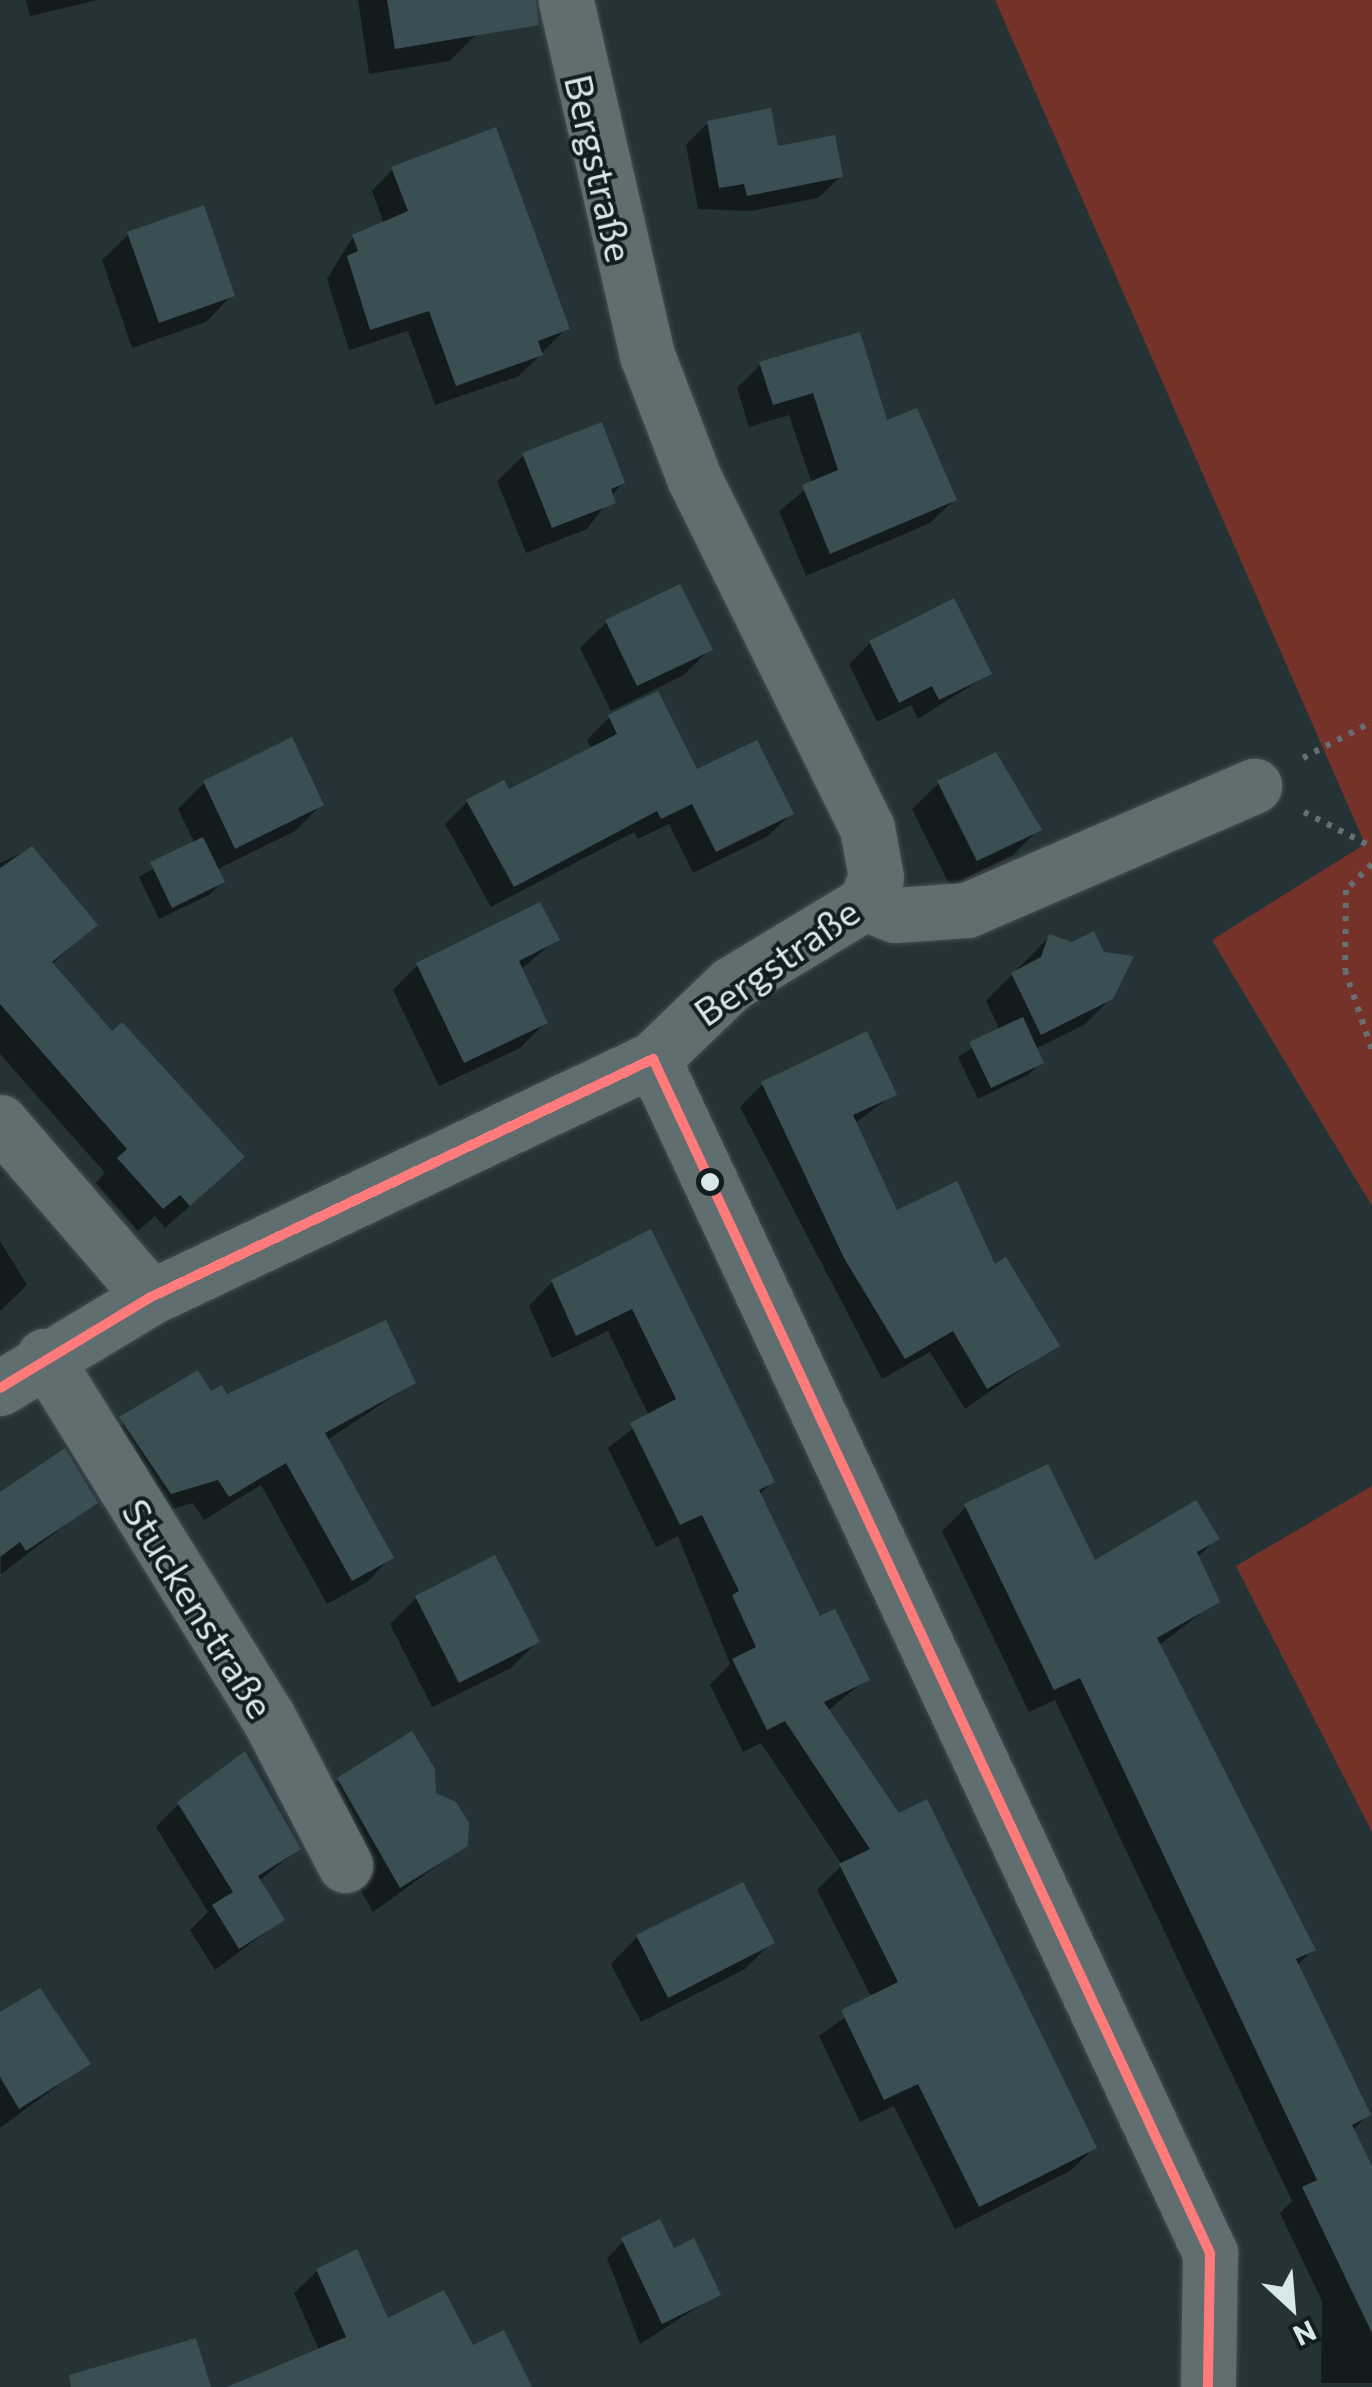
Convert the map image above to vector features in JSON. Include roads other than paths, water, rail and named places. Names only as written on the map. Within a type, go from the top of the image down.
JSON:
[{"type":"street","name":"Bergstraße","points":[[566,0],[647,355],[694,478],[867,828],[876,877],[865,903],[731,984],[653,1060]]},
{"type":"street","points":[[865,903],[910,916],[967,910],[1254,786]]},
{"type":"street","points":[[0,1388],[44,1356],[151,1297],[653,1060],[1210,2253],[1208,2387]]},
{"type":"street","points":[[0,1122],[151,1297]]},
{"type":"street","name":"Stuckenstraße","points":[[44,1356],[268,1717],[345,1864]]}]
